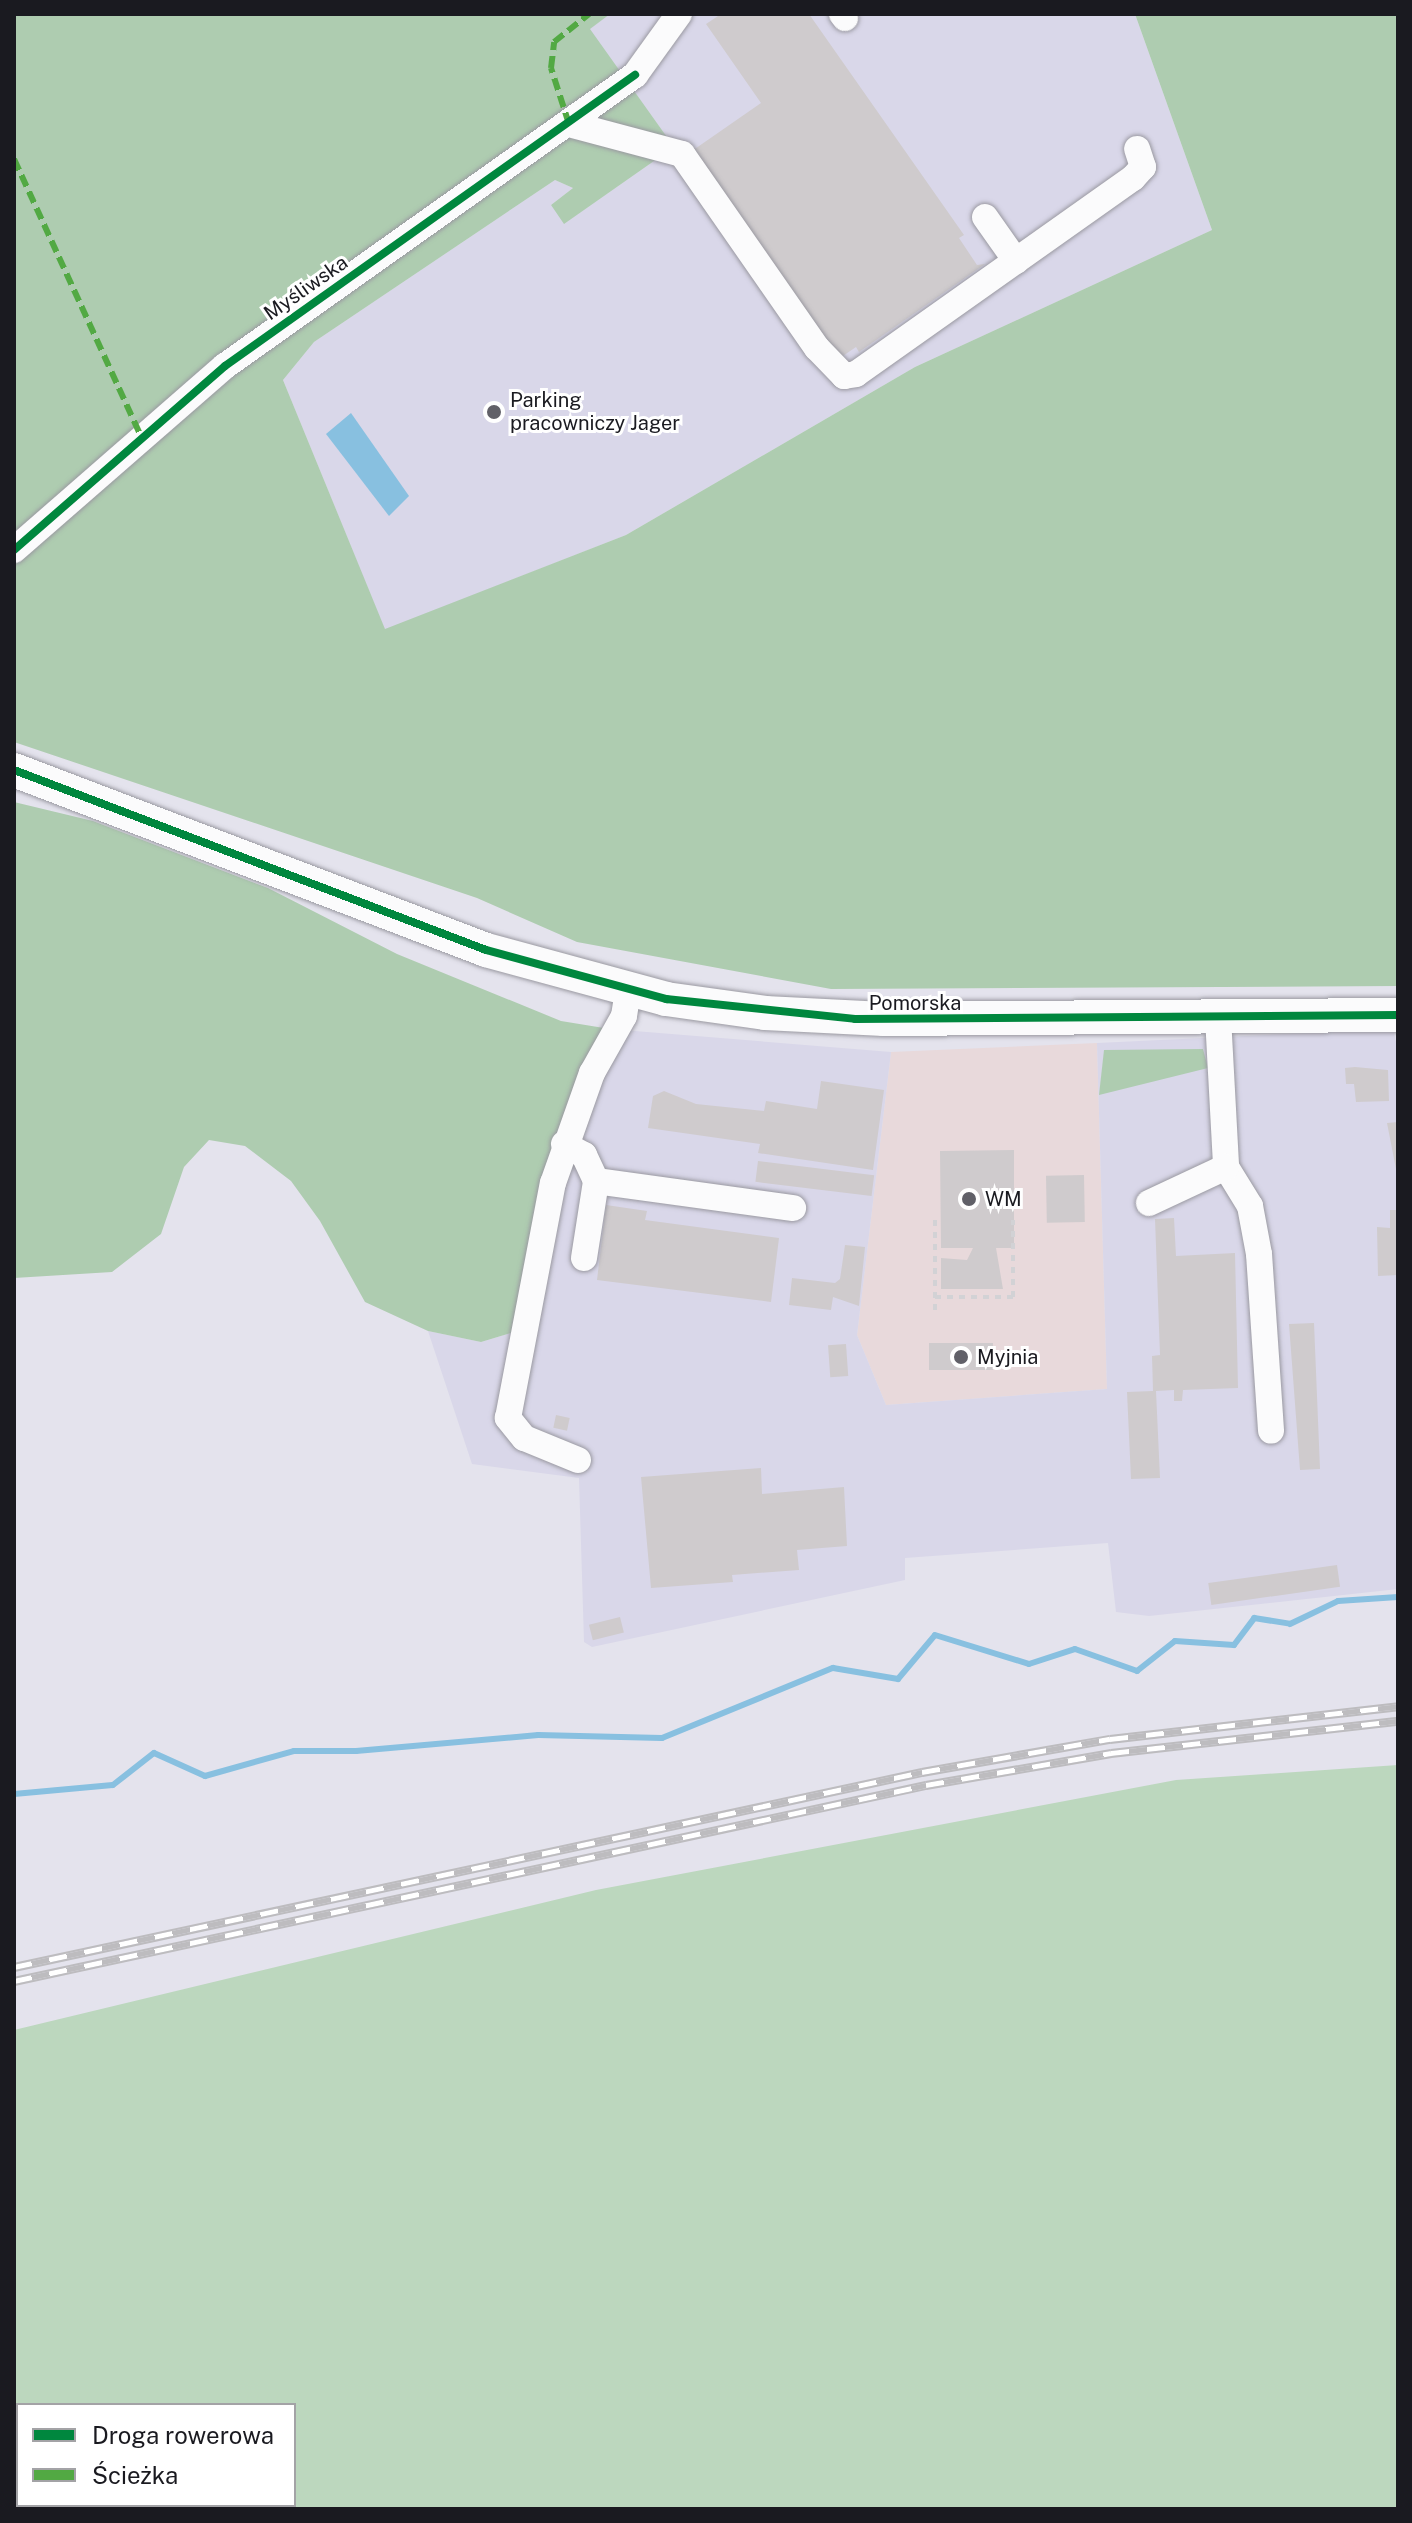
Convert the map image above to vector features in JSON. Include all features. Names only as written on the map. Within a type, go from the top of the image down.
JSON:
[{"type":"main road","points":[[14,770],[108,802],[174,833]]},
{"type":"main road","points":[[14,791],[174,833]]},
{"type":"main road","name":"Pomorska","points":[[174,833],[442,934],[628,991],[731,1010],[827,1018],[1398,1015]]},
{"type":"street","name":"Myśliwska","points":[[14,550],[225,366],[635,75],[679,14]]},
{"type":"street","points":[[569,124],[682,154],[817,348],[844,376],[856,374],[1133,178],[1143,167],[1137,149]]},
{"type":"street","points":[[985,217],[1016,261]]},
{"type":"street","points":[[578,1460],[524,1438],[508,1418],[541,1231],[564,1144],[592,1073],[624,1016],[628,991]]},
{"type":"street","points":[[1218,1017],[1226,1167],[1250,1206],[1259,1254],[1271,1431]]},
{"type":"street","points":[[564,1144],[584,1155],[596,1181],[584,1258]]},
{"type":"street","points":[[1149,1203],[1226,1167]]},
{"type":"street","points":[[596,1181],[793,1208]]},
{"type":"path","points":[[935,1220],[935,1314]]},
{"type":"path","points":[[935,1297],[1013,1297],[1013,1220]]},
{"type":"shaded area","points":[[610,14],[1135,14],[1212,230],[915,367],[626,535],[385,630],[283,380],[314,342],[555,180],[573,188],[551,205],[565,223],[674,147],[589,29]]},
{"type":"shaded area","points":[[610,1029],[891,1052],[857,1335],[886,1405],[1107,1389],[1097,1043],[1393,1029],[1398,1050],[1398,1589],[1149,1616],[1116,1612],[1108,1543],[905,1558],[905,1580],[592,1647],[584,1642],[579,1478],[472,1464],[428,1331],[481,1342],[517,1331]]},
{"type":"shaded area","points":[[1097,1043],[1107,1389],[886,1405],[857,1335],[891,1052]]},
{"type":"green space","points":[[14,14],[610,14],[590,29],[674,147],[564,224],[551,205],[573,188],[555,180],[314,342],[283,380],[385,629],[626,535],[915,367],[1212,230],[1135,14],[1398,14],[1398,986],[831,989],[577,942],[477,898],[14,742]]},
{"type":"green space","points":[[14,802],[93,821],[268,888],[397,954],[561,1021],[610,1029],[517,1331],[481,1342],[428,1331],[365,1302],[320,1221],[291,1181],[245,1146],[209,1140],[184,1167],[161,1234],[112,1272],[14,1278]]},
{"type":"green space","points":[[1203,1049],[1208,1068],[1099,1095],[1104,1050]]},
{"type":"green space","points":[[1398,1765],[1398,2509],[14,2509],[14,2030],[596,1890],[1176,1780]]},
{"type":"water","points":[[351,413],[409,496],[389,516],[326,434]]},
{"type":"building","points":[[721,14],[809,14],[964,235],[959,238],[977,265],[985,264],[859,352],[856,347],[837,360],[689,153],[761,103],[706,24]]},
{"type":"building","points":[[1345,1068],[1388,1070],[1389,1101],[1356,1102],[1354,1084],[1346,1084]]},
{"type":"building","points":[[821,1081],[884,1090],[873,1170],[758,1153],[760,1144],[648,1128],[653,1096],[664,1091],[696,1104],[764,1111],[766,1101],[817,1109]]},
{"type":"building","points":[[1398,1122],[1398,1169],[1396,1169],[1387,1123]]},
{"type":"building","points":[[1014,1150],[1014,1248],[996,1248],[1003,1289],[941,1289],[941,1258],[967,1260],[973,1248],[941,1248],[940,1151]]},
{"type":"building","points":[[758,1161],[874,1175],[872,1196],[755,1182]]},
{"type":"building","points":[[1084,1175],[1085,1222],[1047,1223],[1046,1176]]},
{"type":"building","points":[[606,1205],[647,1211],[645,1220],[779,1238],[771,1302],[597,1280]]},
{"type":"building","points":[[1390,1210],[1398,1210],[1398,1275],[1378,1276],[1377,1227],[1390,1228]]},
{"type":"building","points":[[1174,1218],[1176,1256],[1235,1253],[1238,1388],[1183,1390],[1182,1401],[1174,1401],[1174,1390],[1156,1391],[1160,1478],[1131,1479],[1127,1392],[1153,1391],[1152,1356],[1160,1355],[1155,1219]]},
{"type":"building","points":[[845,1245],[865,1247],[859,1306],[833,1297],[831,1310],[789,1305],[792,1278],[835,1283],[840,1279]]},
{"type":"building","points":[[1314,1323],[1320,1469],[1300,1470],[1289,1324]]},
{"type":"building","name":"Myjnia","points":[[929,1343],[993,1343],[993,1370],[929,1370]]},
{"type":"building","points":[[846,1344],[848,1376],[830,1377],[828,1345]]},
{"type":"building","points":[[556,1415],[570,1418],[567,1431],[553,1428]]},
{"type":"building","points":[[761,1468],[762,1494],[844,1487],[847,1546],[797,1550],[799,1570],[732,1575],[733,1582],[651,1588],[641,1477]]},
{"type":"building","points":[[1337,1565],[1340,1587],[1211,1605],[1208,1583]]},
{"type":"building","points":[[620,1617],[624,1633],[593,1640],[589,1625]]},
{"type":"waterway","points":[[14,1794],[113,1785],[154,1753],[205,1776],[294,1751],[356,1751],[538,1735],[662,1738],[833,1668],[898,1679],[935,1635],[1029,1664],[1075,1649],[1137,1671],[1175,1641],[1234,1645],[1254,1618],[1290,1624],[1338,1601],[1398,1597]]},
{"type":"railway","points":[[14,1967],[922,1772],[1110,1739],[1398,1706]]},
{"type":"railway","points":[[14,1981],[926,1785],[1111,1753],[1398,1721]]},
{"type":"marked path","points":[[569,124],[551,68],[554,42],[589,14]]},
{"type":"marked path","points":[[14,159],[141,436]]},
{"type":"cycle path","points":[[14,550],[225,366],[635,75]]},
{"type":"cycle path","points":[[14,770],[486,950],[666,999],[855,1019],[1398,1015]]},
{"type":"place","name":"Parking pracowniczy Jager","points":[[494,412]]},
{"type":"place","name":"WM","points":[[969,1199]]},
{"type":"place","name":"Myjnia","points":[[961,1357]]}]
